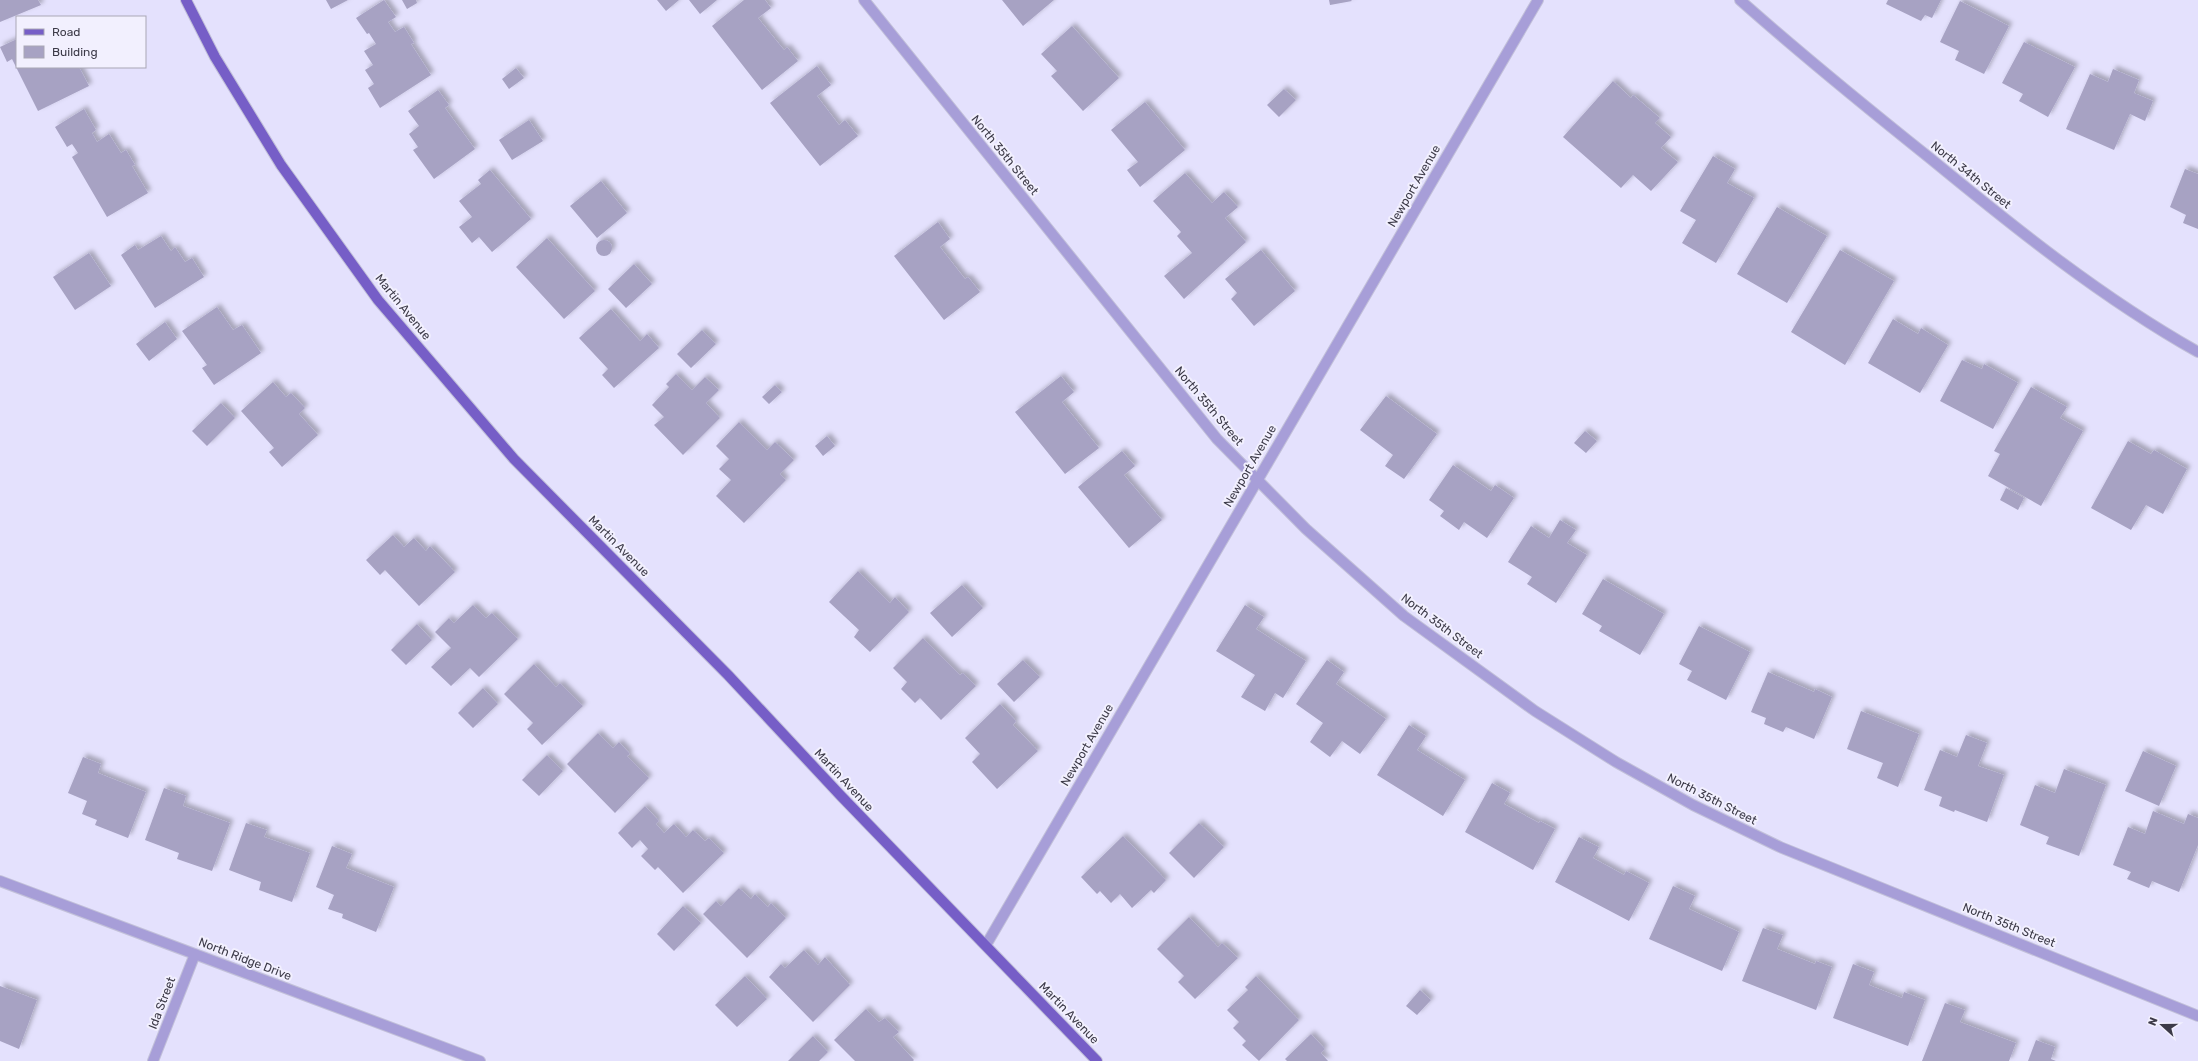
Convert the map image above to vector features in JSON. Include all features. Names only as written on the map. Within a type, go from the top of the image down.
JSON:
[{"type":"main road","name":"Martin Avenue","points":[[186,0],[215,57],[280,165],[378,300],[514,459],[728,675],[841,796],[1097,1061]]},
{"type":"street","name":"North 35th Street","points":[[864,0],[1217,439],[1306,529],[1404,616],[1535,711],[1616,762],[1694,805],[1780,847],[2198,1016]]},
{"type":"street","name":"Newport Avenue","points":[[986,945],[1538,0]]},
{"type":"street","name":"North 34th Street","points":[[1740,0],[1787,43],[2000,216],[2113,298],[2198,352]]},
{"type":"street","name":"North Ridge Drive","points":[[0,881],[480,1061]]},
{"type":"street","name":"Ida Street","points":[[153,1061],[195,954]]},
{"type":"building","points":[[0,0],[38,0],[41,5],[0,22]]},
{"type":"building","points":[[326,0],[348,0],[331,9]]},
{"type":"building","points":[[384,0],[396,17],[388,22],[395,32],[404,27],[414,43],[411,44],[431,75],[380,108],[368,88],[374,84],[365,70],[373,65],[364,51],[376,44],[356,18]]},
{"type":"building","points":[[402,0],[416,0],[417,3],[407,9]]},
{"type":"building","points":[[657,0],[679,0],[666,11]]},
{"type":"building","points":[[689,0],[717,0],[700,14]]},
{"type":"building","points":[[744,0],[765,0],[771,8],[758,18],[784,50],[787,47],[798,61],[762,90],[712,26]]},
{"type":"building","points":[[1002,0],[1054,0],[1023,26]]},
{"type":"building","points":[[1329,0],[1351,0],[1352,1],[1330,5]]},
{"type":"building","points":[[1888,0],[1941,0],[1932,18],[1925,15],[1921,21],[1886,4]]},
{"type":"building","points":[[1960,1],[2009,26],[1984,74],[1955,60],[1959,51],[1940,42]]},
{"type":"building","points":[[1072,26],[1119,78],[1083,111],[1051,76],[1057,71],[1041,54]]},
{"type":"building","points":[[16,39],[16,67],[12,59],[7,62],[0,47]]},
{"type":"building","points":[[2024,42],[2075,67],[2048,117],[2019,101],[2023,94],[2002,83]]},
{"type":"building","points":[[817,66],[831,85],[817,96],[839,125],[845,120],[858,136],[820,166],[770,103]]},
{"type":"building","points":[[16,68],[80,68],[89,86],[38,111]]},
{"type":"building","points":[[516,68],[524,78],[509,89],[502,79]]},
{"type":"building","points":[[2113,69],[2139,80],[2134,93],[2153,101],[2145,121],[2130,114],[2114,150],[2066,129],[2090,74],[2108,82]]},
{"type":"building","points":[[1613,81],[1631,98],[1633,95],[1660,118],[1655,123],[1671,137],[1661,148],[1678,162],[1651,191],[1633,175],[1621,188],[1563,137]]},
{"type":"building","points":[[1284,89],[1296,100],[1279,117],[1267,105]]},
{"type":"building","points":[[438,90],[449,105],[445,108],[475,149],[434,179],[413,150],[418,147],[409,134],[419,126],[408,111]]},
{"type":"building","points":[[1145,102],[1185,150],[1140,187],[1127,170],[1138,162],[1111,130]]},
{"type":"building","points":[[84,109],[96,130],[92,133],[97,142],[109,134],[121,153],[126,150],[135,165],[132,166],[148,193],[107,217],[72,157],[78,153],[72,144],[67,147],[55,127]]},
{"type":"building","points":[[529,120],[543,141],[512,160],[499,140]]},
{"type":"building","points":[[1713,156],[1735,169],[1727,183],[1754,198],[1716,263],[1682,243],[1696,220],[1680,211]]},
{"type":"building","points":[[2185,169],[2198,174],[2198,229],[2183,223],[2186,215],[2170,207]]},
{"type":"building","points":[[490,170],[531,219],[492,252],[479,237],[472,243],[459,227],[472,217],[459,201],[481,184],[478,180]]},
{"type":"building","points":[[1185,173],[1212,203],[1224,192],[1238,207],[1225,218],[1246,242],[1184,299],[1164,276],[1192,253],[1177,236],[1181,232],[1153,201]]},
{"type":"building","points":[[601,181],[627,213],[597,238],[570,206]]},
{"type":"building","points":[[1777,207],[1827,236],[1787,303],[1737,274]]},
{"type":"building","points":[[938,222],[950,239],[940,247],[965,279],[968,277],[980,292],[944,320],[894,256]]},
{"type":"building","points":[[161,236],[171,251],[175,247],[185,262],[192,258],[204,277],[155,308],[121,255],[135,245],[138,250]]},
{"type":"building","points":[[547,238],[595,291],[564,319],[516,267]]},
{"type":"building","points":[[604,240],[610,242],[612,248],[610,254],[604,256],[598,254],[596,248],[598,242]]},
{"type":"building","points":[[1261,250],[1295,291],[1254,326],[1231,299],[1237,293],[1225,279]]},
{"type":"building","points":[[1840,250],[1894,281],[1845,365],[1791,332]]},
{"type":"building","points":[[89,253],[111,286],[75,310],[53,277]]},
{"type":"building","points":[[634,264],[652,284],[626,308],[608,289]]},
{"type":"building","points":[[217,307],[233,330],[242,325],[261,353],[214,385],[202,368],[207,365],[182,331]]},
{"type":"building","points":[[611,309],[640,341],[647,334],[659,348],[614,388],[602,375],[608,369],[579,338]]},
{"type":"building","points":[[1893,319],[1918,334],[1921,328],[1948,345],[1920,393],[1868,363]]},
{"type":"building","points":[[165,322],[177,339],[149,361],[136,344]]},
{"type":"building","points":[[702,330],[716,344],[691,368],[677,354]]},
{"type":"building","points":[[1962,360],[1982,369],[1984,364],[2018,383],[1993,429],[1940,401]]},
{"type":"building","points":[[676,374],[692,390],[705,377],[719,390],[706,403],[720,418],[683,455],[654,425],[664,417],[652,405],[669,387],[666,384]]},
{"type":"building","points":[[1061,376],[1074,392],[1062,402],[1099,448],[1065,474],[1015,412]]},
{"type":"building","points":[[273,382],[286,397],[291,393],[305,408],[299,414],[318,435],[282,467],[269,452],[274,448],[241,411]]},
{"type":"building","points":[[775,385],[782,392],[769,404],[762,397]]},
{"type":"building","points":[[2031,387],[2067,407],[2060,418],[2083,431],[2041,506],[1988,476],[2000,454],[1994,451]]},
{"type":"building","points":[[1386,396],[1437,434],[1404,479],[1385,466],[1393,455],[1360,430]]},
{"type":"building","points":[[221,403],[235,418],[207,446],[192,431]]},
{"type":"building","points":[[739,422],[767,450],[775,442],[794,460],[780,474],[786,480],[744,523],[716,496],[731,480],[719,469],[729,459],[716,446]]},
{"type":"building","points":[[1585,431],[1597,441],[1586,453],[1574,443]]},
{"type":"building","points":[[827,436],[835,446],[823,456],[815,446]]},
{"type":"building","points":[[2128,441],[2151,454],[2154,450],[2187,469],[2163,514],[2146,505],[2131,530],[2091,508]]},
{"type":"building","points":[[1122,451],[1135,466],[1124,475],[1162,520],[1129,548],[1078,487]]},
{"type":"building","points":[[1453,465],[1491,491],[1495,485],[1514,498],[1487,538],[1464,522],[1459,530],[1440,516],[1444,511],[1429,500]]},
{"type":"building","points":[[2006,488],[2024,498],[2018,510],[2000,500]]},
{"type":"building","points":[[1560,520],[1576,530],[1567,543],[1587,555],[1556,603],[1527,584],[1532,577],[1508,562],[1531,526],[1549,538]]},
{"type":"building","points":[[393,535],[404,547],[414,538],[426,551],[430,546],[455,572],[419,606],[385,570],[380,575],[366,560]]},
{"type":"building","points":[[858,571],[890,603],[895,597],[909,612],[870,652],[854,637],[859,630],[829,602]]},
{"type":"building","points":[[1603,579],[1664,614],[1640,655],[1599,631],[1602,626],[1582,614]]},
{"type":"building","points":[[962,585],[983,608],[952,637],[930,613]]},
{"type":"building","points":[[473,605],[486,618],[492,613],[518,639],[479,677],[470,668],[451,686],[431,667],[451,648],[435,632],[449,618],[454,623]]},
{"type":"building","points":[[1245,605],[1264,617],[1256,629],[1306,661],[1283,698],[1275,693],[1265,711],[1241,697],[1255,675],[1216,651]]},
{"type":"building","points":[[417,624],[432,640],[406,665],[391,650]]},
{"type":"building","points":[[1699,626],[1750,652],[1726,700],[1687,680],[1692,671],[1679,664]]},
{"type":"building","points":[[923,638],[960,675],[963,673],[976,686],[941,720],[920,698],[915,703],[901,689],[907,682],[893,668]]},
{"type":"building","points":[[1023,660],[1040,677],[1014,702],[997,684]]},
{"type":"building","points":[[1327,660],[1344,672],[1336,684],[1386,719],[1360,754],[1342,741],[1330,757],[1310,742],[1323,723],[1296,704]]},
{"type":"building","points":[[534,664],[556,687],[560,683],[583,706],[542,745],[527,729],[533,723],[504,694]]},
{"type":"building","points":[[1768,672],[1814,692],[1815,689],[1832,697],[1814,739],[1786,727],[1783,732],[1764,724],[1766,718],[1751,712]]},
{"type":"building","points":[[483,688],[498,704],[473,728],[458,713]]},
{"type":"building","points":[[1000,704],[1016,721],[1013,725],[1038,751],[997,789],[972,762],[980,754],[965,738]]},
{"type":"building","points":[[1861,711],[1919,734],[1898,787],[1877,778],[1883,763],[1847,749]]},
{"type":"building","points":[[1409,725],[1426,736],[1417,750],[1465,780],[1443,816],[1377,775]]},
{"type":"building","points":[[598,733],[613,748],[619,742],[630,754],[627,756],[649,778],[615,813],[567,764]]},
{"type":"building","points":[[1966,735],[1987,743],[1978,766],[2004,775],[1987,822],[1955,810],[1954,812],[1939,806],[1942,797],[1924,790],[1940,750],[1957,757]]},
{"type":"building","points":[[2143,751],[2176,766],[2159,806],[2125,791]]},
{"type":"building","points":[[547,755],[563,771],[539,796],[522,780]]},
{"type":"building","points":[[83,757],[101,764],[98,773],[146,792],[128,838],[95,825],[97,820],[82,814],[87,801],[68,793]]},
{"type":"building","points":[[2064,769],[2106,785],[2079,856],[2046,844],[2049,837],[2020,825],[2035,785],[2055,793]]},
{"type":"building","points":[[1492,783],[1510,793],[1504,804],[1539,823],[1540,821],[1555,829],[1533,870],[1465,832]]},
{"type":"building","points":[[164,788],[186,796],[183,806],[230,823],[212,871],[177,859],[179,853],[145,840]]},
{"type":"building","points":[[645,806],[659,821],[656,824],[664,833],[674,824],[686,837],[693,830],[705,841],[709,838],[724,853],[683,893],[658,867],[655,870],[641,856],[648,849],[640,840],[632,848],[618,833]]},
{"type":"building","points":[[2153,811],[2184,824],[2188,814],[2198,818],[2198,845],[2179,892],[2152,881],[2149,888],[2127,879],[2131,872],[2113,865],[2128,827],[2145,834]]},
{"type":"building","points":[[246,823],[267,830],[264,837],[310,853],[292,902],[259,890],[261,882],[229,870]]},
{"type":"building","points":[[1199,823],[1224,847],[1194,878],[1169,853]]},
{"type":"building","points":[[1123,836],[1166,880],[1154,893],[1151,890],[1132,908],[1120,894],[1111,903],[1100,891],[1097,894],[1081,877]]},
{"type":"building","points":[[1579,837],[1599,847],[1593,858],[1624,875],[1626,871],[1649,883],[1629,921],[1555,882]]},
{"type":"building","points":[[332,846],[352,854],[346,868],[394,887],[376,932],[342,918],[343,914],[328,909],[334,895],[316,887]]},
{"type":"building","points":[[1673,886],[1695,896],[1689,909],[1739,932],[1722,971],[1649,939]]},
{"type":"building","points":[[739,888],[751,899],[755,894],[768,907],[771,903],[786,918],[747,958],[703,914],[716,901],[721,906]]},
{"type":"building","points":[[683,906],[701,923],[674,951],[657,934]]},
{"type":"building","points":[[1189,917],[1218,947],[1222,943],[1238,958],[1195,999],[1178,982],[1184,976],[1157,949]]},
{"type":"building","points":[[1763,928],[1783,935],[1777,949],[1815,964],[1816,961],[1832,967],[1816,1010],[1742,981]]},
{"type":"building","points":[[804,950],[818,965],[825,957],[850,985],[813,1022],[769,977],[781,964],[785,968]]},
{"type":"building","points":[[1853,964],[1874,972],[1869,985],[1902,998],[1904,992],[1925,1000],[1908,1046],[1833,1018]]},
{"type":"building","points":[[745,976],[767,999],[737,1027],[715,1005]]},
{"type":"building","points":[[1256,976],[1299,1020],[1259,1061],[1242,1045],[1246,1041],[1233,1028],[1239,1022],[1227,1010],[1248,990],[1245,987]]},
{"type":"building","points":[[0,986],[37,1000],[19,1049],[0,1041]]},
{"type":"building","points":[[1420,990],[1431,1000],[1417,1015],[1406,1006]]},
{"type":"building","points":[[1945,1003],[1965,1010],[1960,1022],[2016,1043],[2009,1061],[1922,1061]]},
{"type":"building","points":[[866,1009],[879,1022],[885,1018],[899,1032],[893,1037],[914,1060],[913,1061],[855,1061],[834,1040]]},
{"type":"building","points":[[1311,1034],[1325,1049],[1321,1053],[1328,1061],[1287,1061],[1285,1059]]},
{"type":"building","points":[[813,1036],[828,1052],[819,1061],[788,1061]]},
{"type":"building","points":[[2036,1040],[2055,1047],[2051,1059],[2056,1061],[2028,1061]]}]
